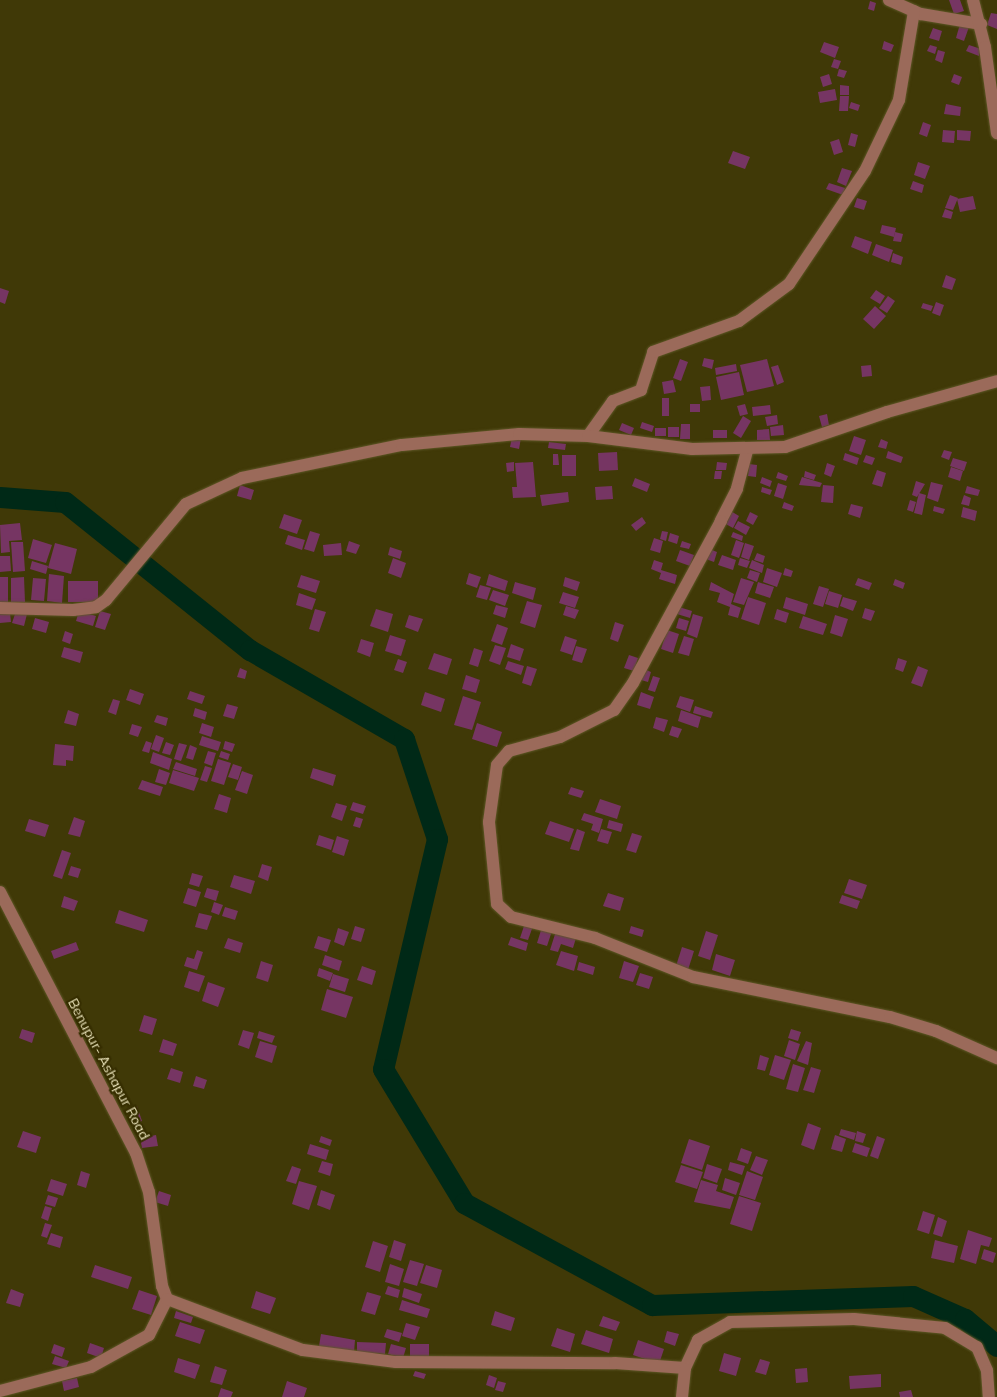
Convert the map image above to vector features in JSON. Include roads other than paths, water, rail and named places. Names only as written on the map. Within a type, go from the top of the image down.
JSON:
[{"type":"street","points":[[889,0],[914,11],[981,24]]},
{"type":"street","points":[[973,0],[981,24],[997,133]]},
{"type":"street","points":[[588,436],[613,401],[642,390],[653,352],[739,321],[789,284],[865,171],[899,100],[914,11]]},
{"type":"street","points":[[0,608],[74,610],[96,607],[106,600],[186,504],[242,478],[402,445],[519,434],[588,436],[692,449],[747,451],[812,441],[886,412],[997,381]]},
{"type":"street","points":[[747,451],[737,489],[721,522],[633,683],[614,710],[560,736],[509,751],[497,765],[489,822],[497,904],[510,917],[594,938],[694,977],[890,1018],[936,1031],[997,1058]]},
{"type":"street","name":"Benupur- Ashapur Road","points":[[0,892],[136,1153],[149,1192],[162,1286],[167,1299]]},
{"type":"street","points":[[0,1392],[99,1363],[148,1335],[167,1299],[312,1351],[396,1362],[615,1363],[685,1368]]},
{"type":"street","points":[[682,1397],[685,1368],[698,1340],[730,1322],[854,1319],[946,1328],[977,1347],[987,1371],[989,1397]]},
{"type":"waterway","points":[[0,497],[65,502],[250,650],[404,739],[437,839],[383,1069],[464,1203],[652,1305],[913,1296],[965,1319],[997,1346]]}]
